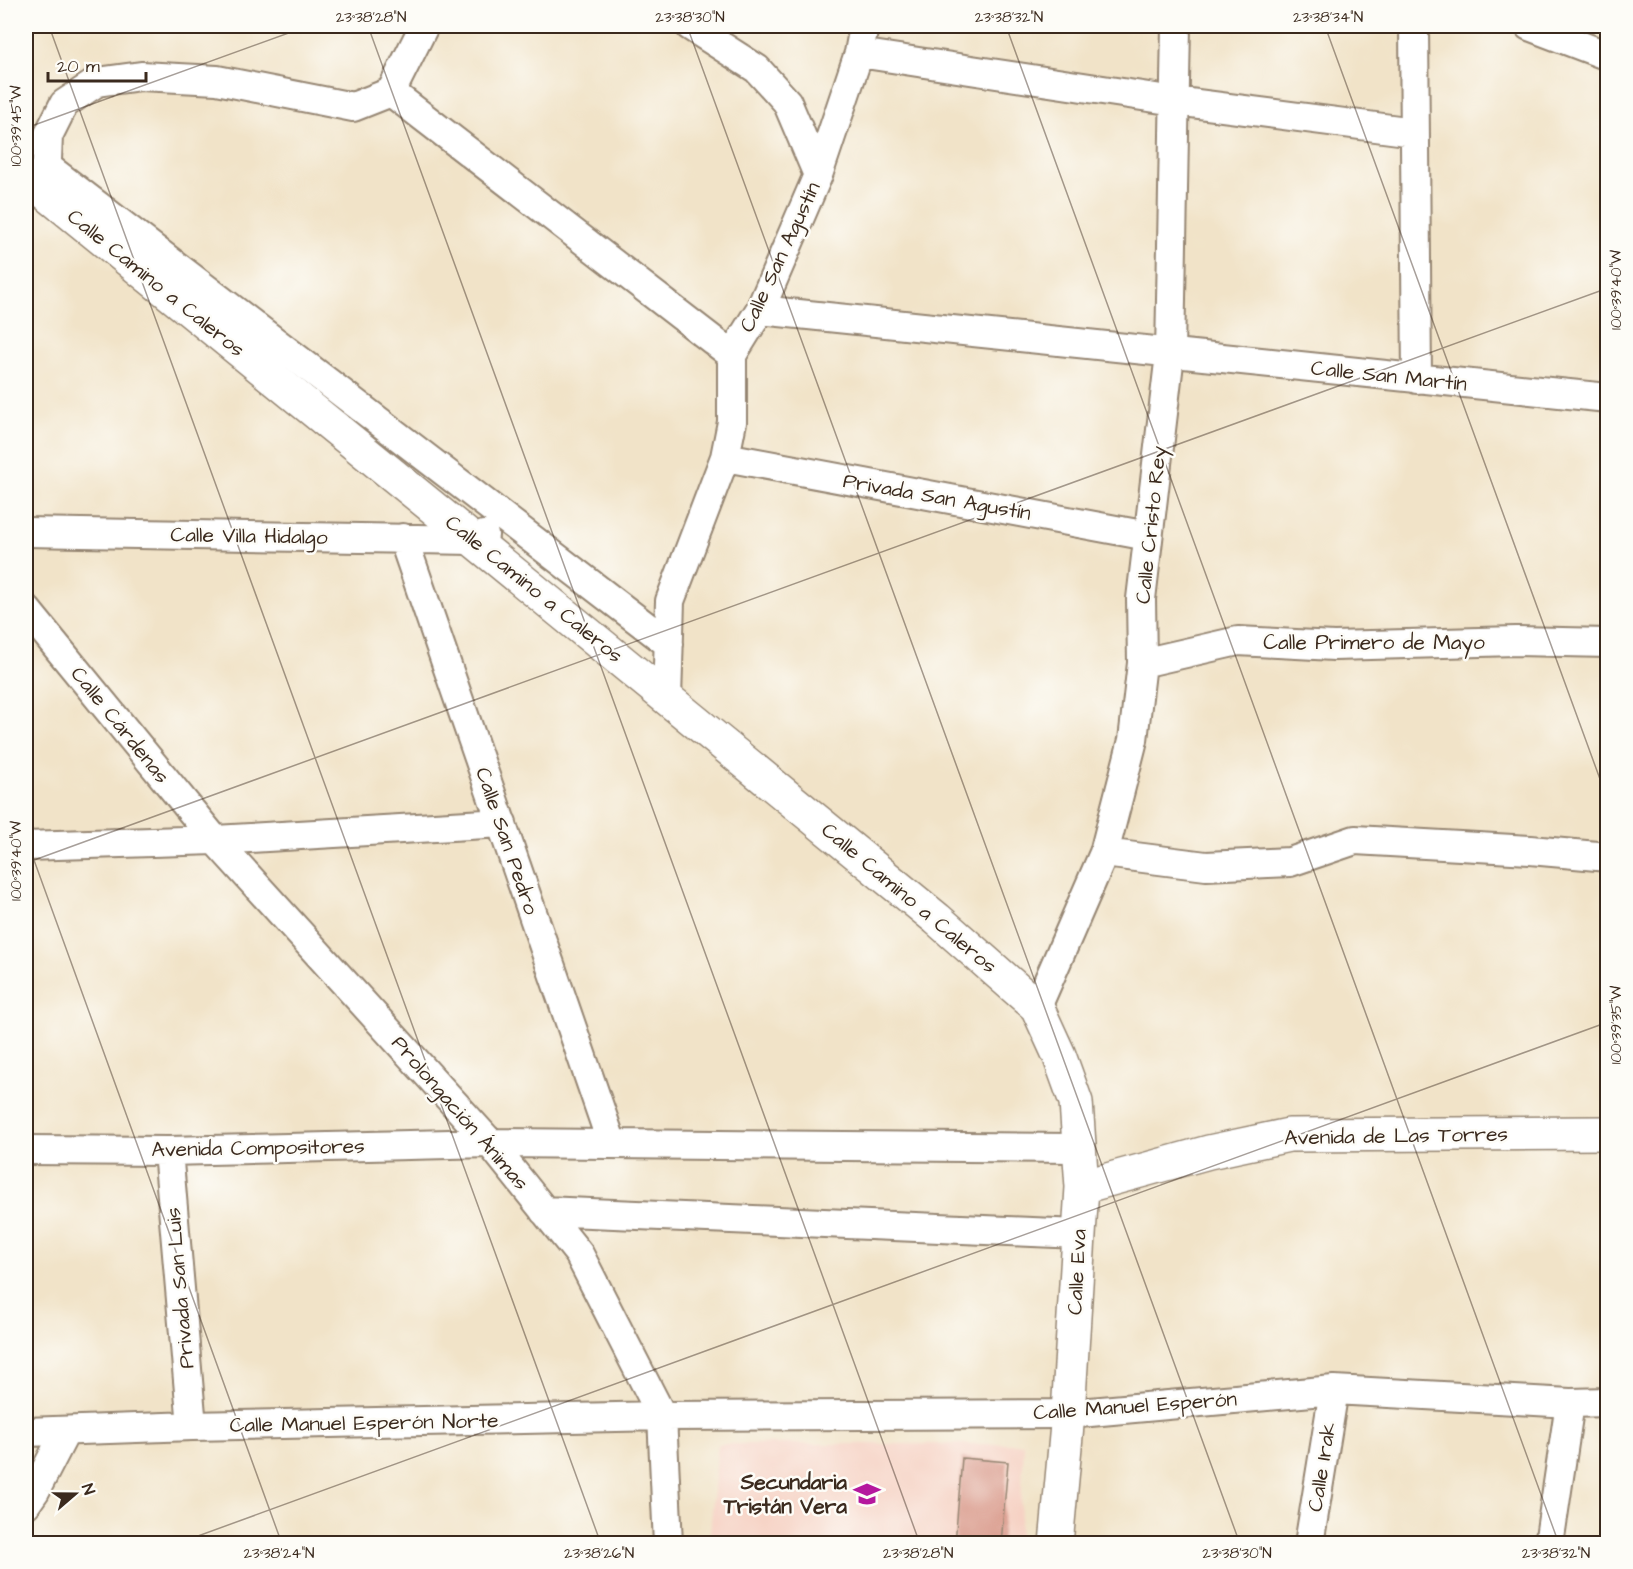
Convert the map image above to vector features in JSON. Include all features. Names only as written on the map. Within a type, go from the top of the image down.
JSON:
[{"type":"street","points":[[424,26],[391,92],[353,107],[217,80],[141,76],[97,82],[64,104],[48,136],[39,179],[512,524],[669,644]]},
{"type":"street","points":[[690,26],[757,69],[787,102],[818,175]]},
{"type":"street","name":"Calle Cristo Rey","points":[[1038,1007],[1104,854],[1133,740],[1142,663],[1141,599],[1170,354],[1176,26]]},
{"type":"street","points":[[1414,26],[1417,379]]},
{"type":"street","points":[[1529,26],[1608,56]]},
{"type":"street","points":[[862,39],[1175,101],[1414,132]]},
{"type":"street","name":"Calle San Agustín","points":[[667,698],[670,601],[725,458],[732,422],[732,355],[760,310],[818,175],[862,39]]},
{"type":"street","points":[[391,92],[732,355]]},
{"type":"street","name":"Calle Camino a Caleros","points":[[39,179],[473,540],[937,919],[1038,1007]]},
{"type":"street","name":"Calle San Martín","points":[[760,310],[1608,398]]},
{"type":"street","name":"Privada San Agustín","points":[[725,458],[1148,536]]},
{"type":"street","points":[[473,540],[512,524]]},
{"type":"street","name":"Calle Villa Hidalgo","points":[[26,532],[473,540]]},
{"type":"street","name":"Calle San Pedro","points":[[403,538],[612,1144]]},
{"type":"street","name":"Calle Cárdenas","points":[[26,609],[215,840]]},
{"type":"street","name":"Calle Primero de Mayo","points":[[1142,663],[1238,641],[1334,646],[1516,641],[1608,643]]},
{"type":"street","points":[[26,846],[215,840],[501,824]]},
{"type":"street","name":"Prolongación Ánimas","points":[[215,840],[490,1143],[579,1254],[662,1416]]},
{"type":"street","points":[[1104,854],[1206,866],[1290,862],[1355,840],[1608,857]]},
{"type":"street","name":"Calle Eva","points":[[1038,1007],[1059,1054],[1076,1102],[1082,1187],[1068,1414],[1056,1544]]},
{"type":"street","name":"Avenida de Las Torres","points":[[1082,1187],[1209,1152],[1289,1135],[1608,1133]]},
{"type":"street","name":"Avenida Compositores","points":[[26,1150],[168,1151],[490,1143],[1079,1148]]},
{"type":"street","name":"Privada San Luis","points":[[168,1151],[192,1426]]},
{"type":"street","points":[[544,1211],[1079,1234]]},
{"type":"street","name":"Calle Manuel Esperón","points":[[662,1416],[1068,1414],[1334,1390],[1570,1403],[1608,1402]]},
{"type":"street","name":"Calle Irak","points":[[1309,1544],[1334,1390]]},
{"type":"street","points":[[1549,1544],[1570,1403]]},
{"type":"street","points":[[662,1416],[668,1544]]},
{"type":"street","name":"Calle Manuel Esperón Norte","points":[[26,1432],[192,1426],[662,1416]]},
{"type":"street","points":[[26,1504],[66,1431]]},
{"type":"shaded area","name":"Secundaria Tristán Vera","points":[[718,1444],[1024,1444],[1019,1543],[709,1544]]},
{"type":"building","points":[[962,1458],[1008,1462],[1001,1544],[955,1544]]},
{"type":"place","name":"Secundaria Tristán Vera","points":[[867,1494]]}]
